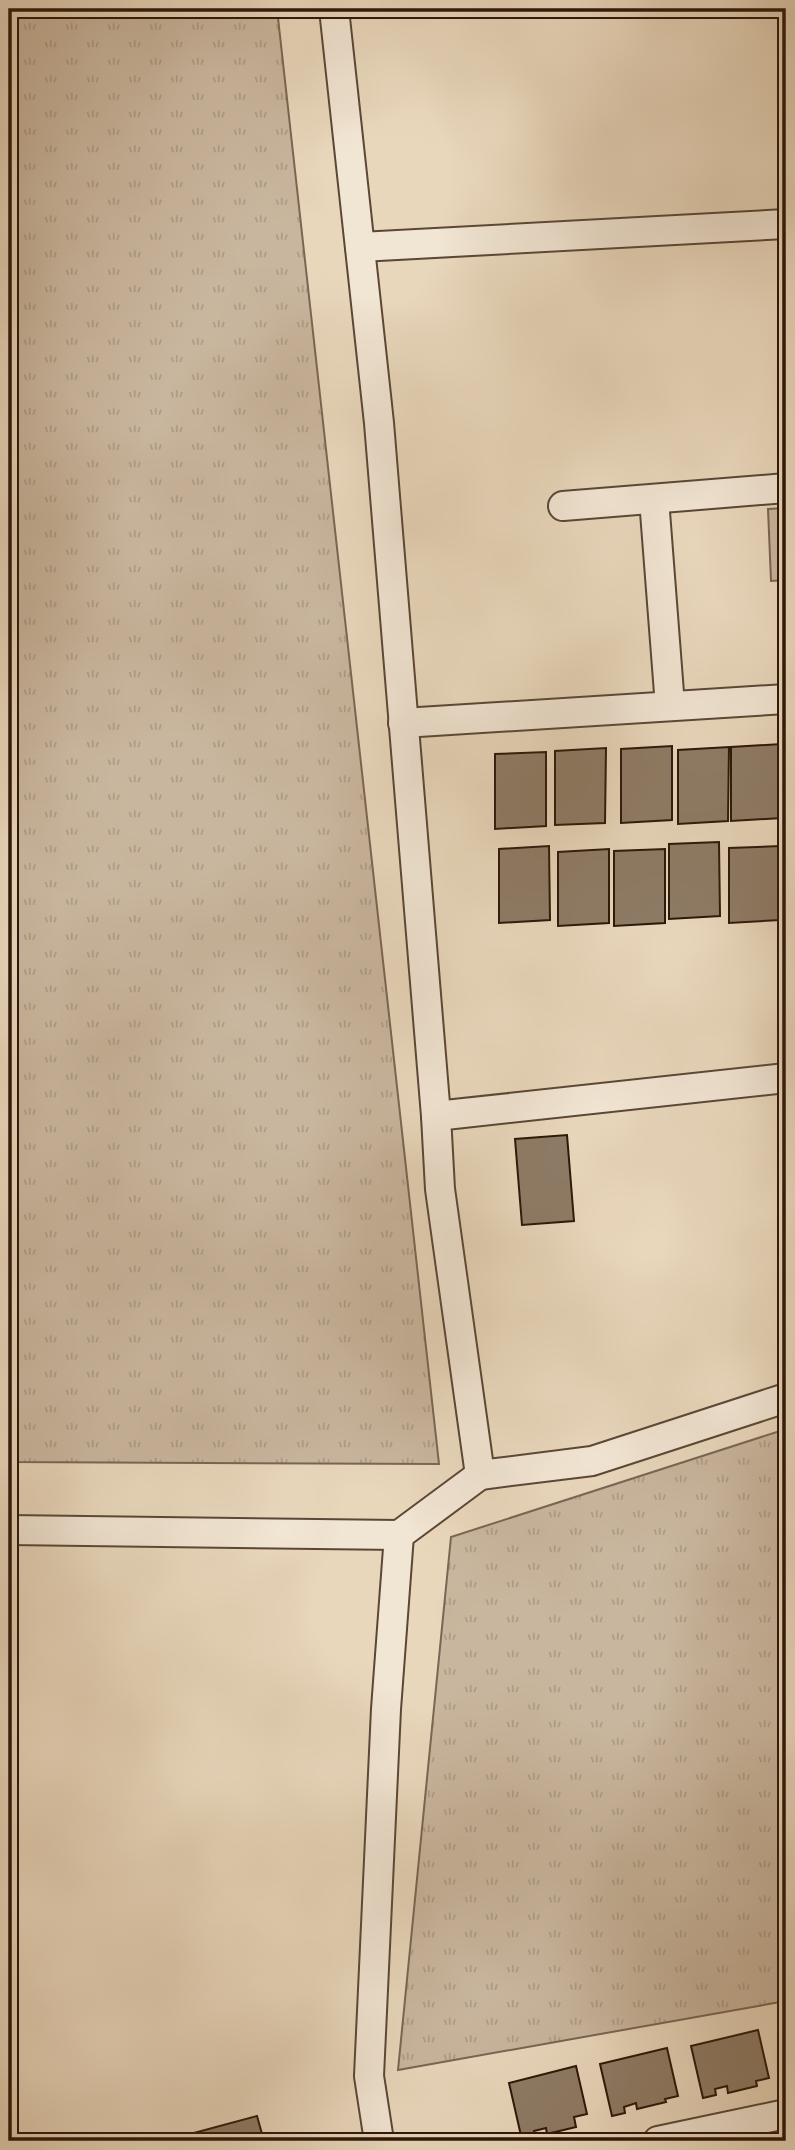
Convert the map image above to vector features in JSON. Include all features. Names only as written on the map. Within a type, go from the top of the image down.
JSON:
[{"type":"street","points":[[334,9],[379,423],[440,1189],[480,1475]]},
{"type":"street","points":[[360,247],[786,224]]},
{"type":"street","points":[[563,506],[786,488]]},
{"type":"street","points":[[654,499],[670,706]]},
{"type":"street","points":[[403,723],[786,699]]},
{"type":"street","points":[[436,1116],[786,1078]]},
{"type":"street","points":[[9,1530],[399,1535],[480,1475],[592,1461],[786,1398]]},
{"type":"street","points":[[380,2141],[369,2076],[386,1709],[399,1535]]},
{"type":"street","points":[[658,2141],[786,2114]]},
{"type":"green space","points":[[9,9],[277,9],[439,1464],[9,1462]]},
{"type":"green space","points":[[786,508],[786,580],[771,581],[768,509]]},
{"type":"green space","points":[[786,1429],[786,2001],[398,2070],[451,1537]]},
{"type":"building","points":[[781,744],[782,818],[731,821],[731,747]]},
{"type":"building","points":[[672,746],[672,820],[621,823],[621,749]]},
{"type":"building","points":[[729,747],[728,821],[678,824],[678,750]]},
{"type":"building","points":[[606,748],[605,823],[555,825],[555,751]]},
{"type":"building","points":[[546,752],[546,826],[495,829],[495,754]]},
{"type":"building","points":[[719,842],[720,916],[669,919],[669,844]]},
{"type":"building","points":[[549,846],[550,920],[499,923],[499,849]]},
{"type":"building","points":[[780,846],[780,920],[729,923],[729,848]]},
{"type":"building","points":[[609,849],[609,923],[558,926],[558,852]]},
{"type":"building","points":[[665,849],[665,923],[614,926],[614,851]]},
{"type":"building","points":[[567,1135],[574,1221],[522,1225],[515,1139]]},
{"type":"building","points":[[758,2030],[769,2078],[756,2081],[757,2086],[728,2093],[727,2086],[715,2089],[716,2095],[703,2098],[691,2046]]},
{"type":"building","points":[[667,2048],[678,2096],[637,2109],[636,2103],[624,2107],[625,2113],[612,2116],[600,2064]]},
{"type":"building","points":[[576,2066],[587,2114],[574,2117],[576,2127],[547,2134],[546,2128],[534,2131],[535,2137],[522,2140],[509,2083]]},
{"type":"building","points":[[257,2116],[264,2141],[164,2141]]},
{"type":"building","points":[[786,2132],[786,2141],[741,2141]]}]
